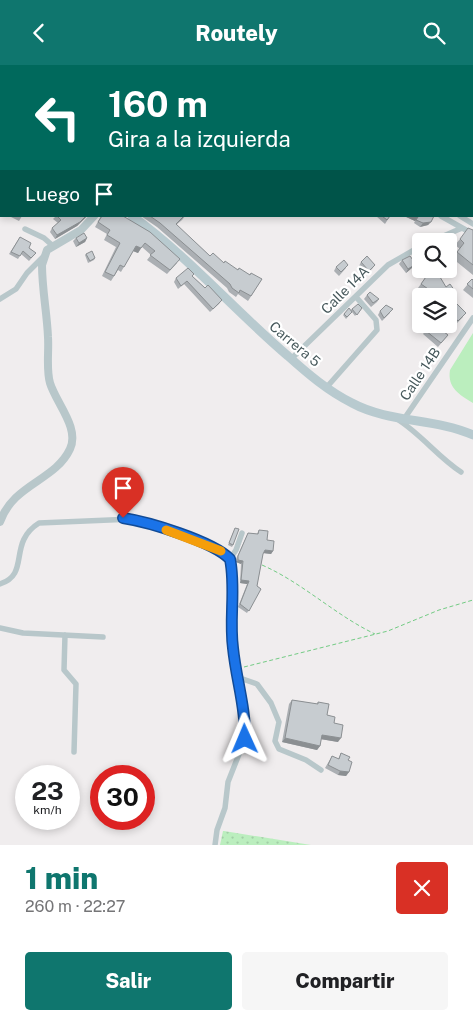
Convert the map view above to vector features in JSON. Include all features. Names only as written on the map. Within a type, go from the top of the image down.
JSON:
[{"type":"main road","name":"Carrera 5","points":[[133,217],[177,254],[252,326],[326,388],[354,404],[392,416],[473,435]]},
{"type":"street","points":[[0,299],[16,289],[26,273],[43,257],[47,250],[81,230],[93,217]]},
{"type":"street","points":[[443,217],[473,234]]},
{"type":"street","points":[[462,217],[473,223]]},
{"type":"street","points":[[450,233],[462,228]]},
{"type":"street","points":[[25,229],[44,238],[53,246]]},
{"type":"street","name":"Calle 14A","points":[[291,359],[357,298],[368,283],[388,265],[412,251]]},
{"type":"street","points":[[0,521],[6,506],[14,497],[57,465],[72,445],[72,428],[59,406],[49,380],[43,257]]},
{"type":"street","points":[[326,388],[377,330],[376,320],[357,298]]},
{"type":"street","name":"Calle 14B","points":[[404,419],[473,317]]},
{"type":"street","points":[[392,416],[421,438],[440,458],[461,472]]},
{"type":"street","points":[[0,584],[10,581],[15,575],[23,537],[29,529],[39,523],[133,519],[217,549],[230,559],[233,572],[232,647],[244,709],[245,739],[228,782],[225,808],[217,830],[215,845]]},
{"type":"street","points":[[230,559],[236,550],[242,533]]},
{"type":"street","points":[[0,628],[15,632],[104,637]]},
{"type":"street","points":[[65,635],[64,670],[76,684],[74,752]]},
{"type":"street","points":[[237,677],[257,684],[272,703],[279,722],[275,741],[279,749],[306,760],[321,770]]},
{"type":"path","points":[[262,565],[317,596],[353,623],[376,635]]},
{"type":"path","points":[[236,669],[376,635],[473,599]]},
{"type":"green space","points":[[473,333],[473,403],[456,390],[450,382],[450,370]]},
{"type":"green space","points":[[224,831],[311,845],[220,845]]},
{"type":"building","points":[[58,217],[85,217],[80,222],[57,235],[52,228],[61,220]]},
{"type":"building","points":[[101,217],[125,217],[150,232],[180,259],[170,270],[150,255],[155,251],[145,243],[141,248],[136,246],[124,267],[120,265],[114,276],[105,272],[120,243],[107,235],[110,230],[98,222]]},
{"type":"building","points":[[151,217],[183,217],[176,224],[210,256],[213,253],[224,263],[225,261],[238,270],[239,268],[250,275],[251,273],[262,279],[251,296],[240,290],[239,293],[232,288],[230,284]]},
{"type":"building","points":[[418,217],[434,217],[431,222],[423,223],[416,220]]},
{"type":"building","points":[[468,228],[473,230],[473,265],[457,252],[464,243],[460,239]]},
{"type":"building","points":[[84,233],[87,238],[79,243],[76,238]]},
{"type":"building","points":[[20,237],[31,243],[29,248],[36,253],[31,258],[23,251],[20,256],[11,252]]},
{"type":"building","points":[[92,251],[95,258],[90,261],[86,254]]},
{"type":"building","points":[[367,256],[375,265],[369,271],[361,262]]},
{"type":"building","points":[[410,256],[412,266],[408,269],[402,260]]},
{"type":"building","points":[[344,260],[348,265],[341,272],[336,267]]},
{"type":"building","points":[[188,268],[194,274],[192,276],[205,288],[208,285],[222,300],[213,309],[187,281],[181,286],[176,278]]},
{"type":"building","points":[[425,278],[441,278],[446,287],[450,284],[453,288],[427,288],[421,284]]},
{"type":"building","points":[[473,280],[473,289],[467,284]]},
{"type":"building","points":[[370,292],[379,299],[373,303],[367,295]]},
{"type":"building","points":[[358,304],[362,308],[357,315],[352,309]]},
{"type":"building","points":[[457,304],[466,313],[457,320]]},
{"type":"building","points":[[386,305],[393,309],[384,318],[380,311]]},
{"type":"building","points":[[349,308],[352,312],[347,317],[344,314]]},
{"type":"building","points":[[428,333],[445,333],[448,335],[441,343]]},
{"type":"building","points":[[235,528],[239,529],[233,545],[229,543]]},
{"type":"building","points":[[259,530],[268,531],[267,540],[274,541],[273,551],[265,550],[263,554],[257,586],[261,589],[249,611],[240,604],[249,581],[241,580],[243,561],[238,560],[238,556],[248,533],[258,534]]},
{"type":"building","points":[[292,700],[329,704],[327,715],[335,717],[334,723],[343,725],[341,738],[322,735],[320,746],[285,738]]},
{"type":"building","points":[[341,753],[350,757],[348,760],[352,762],[349,772],[340,771],[328,765],[332,756],[339,759]]},
{"type":"slow traffic","points":[[166,530],[221,551]]},
{"type":"route","points":[[123,518],[133,519],[179,534],[217,549],[230,559],[233,572],[232,647],[244,709],[245,739]]}]
